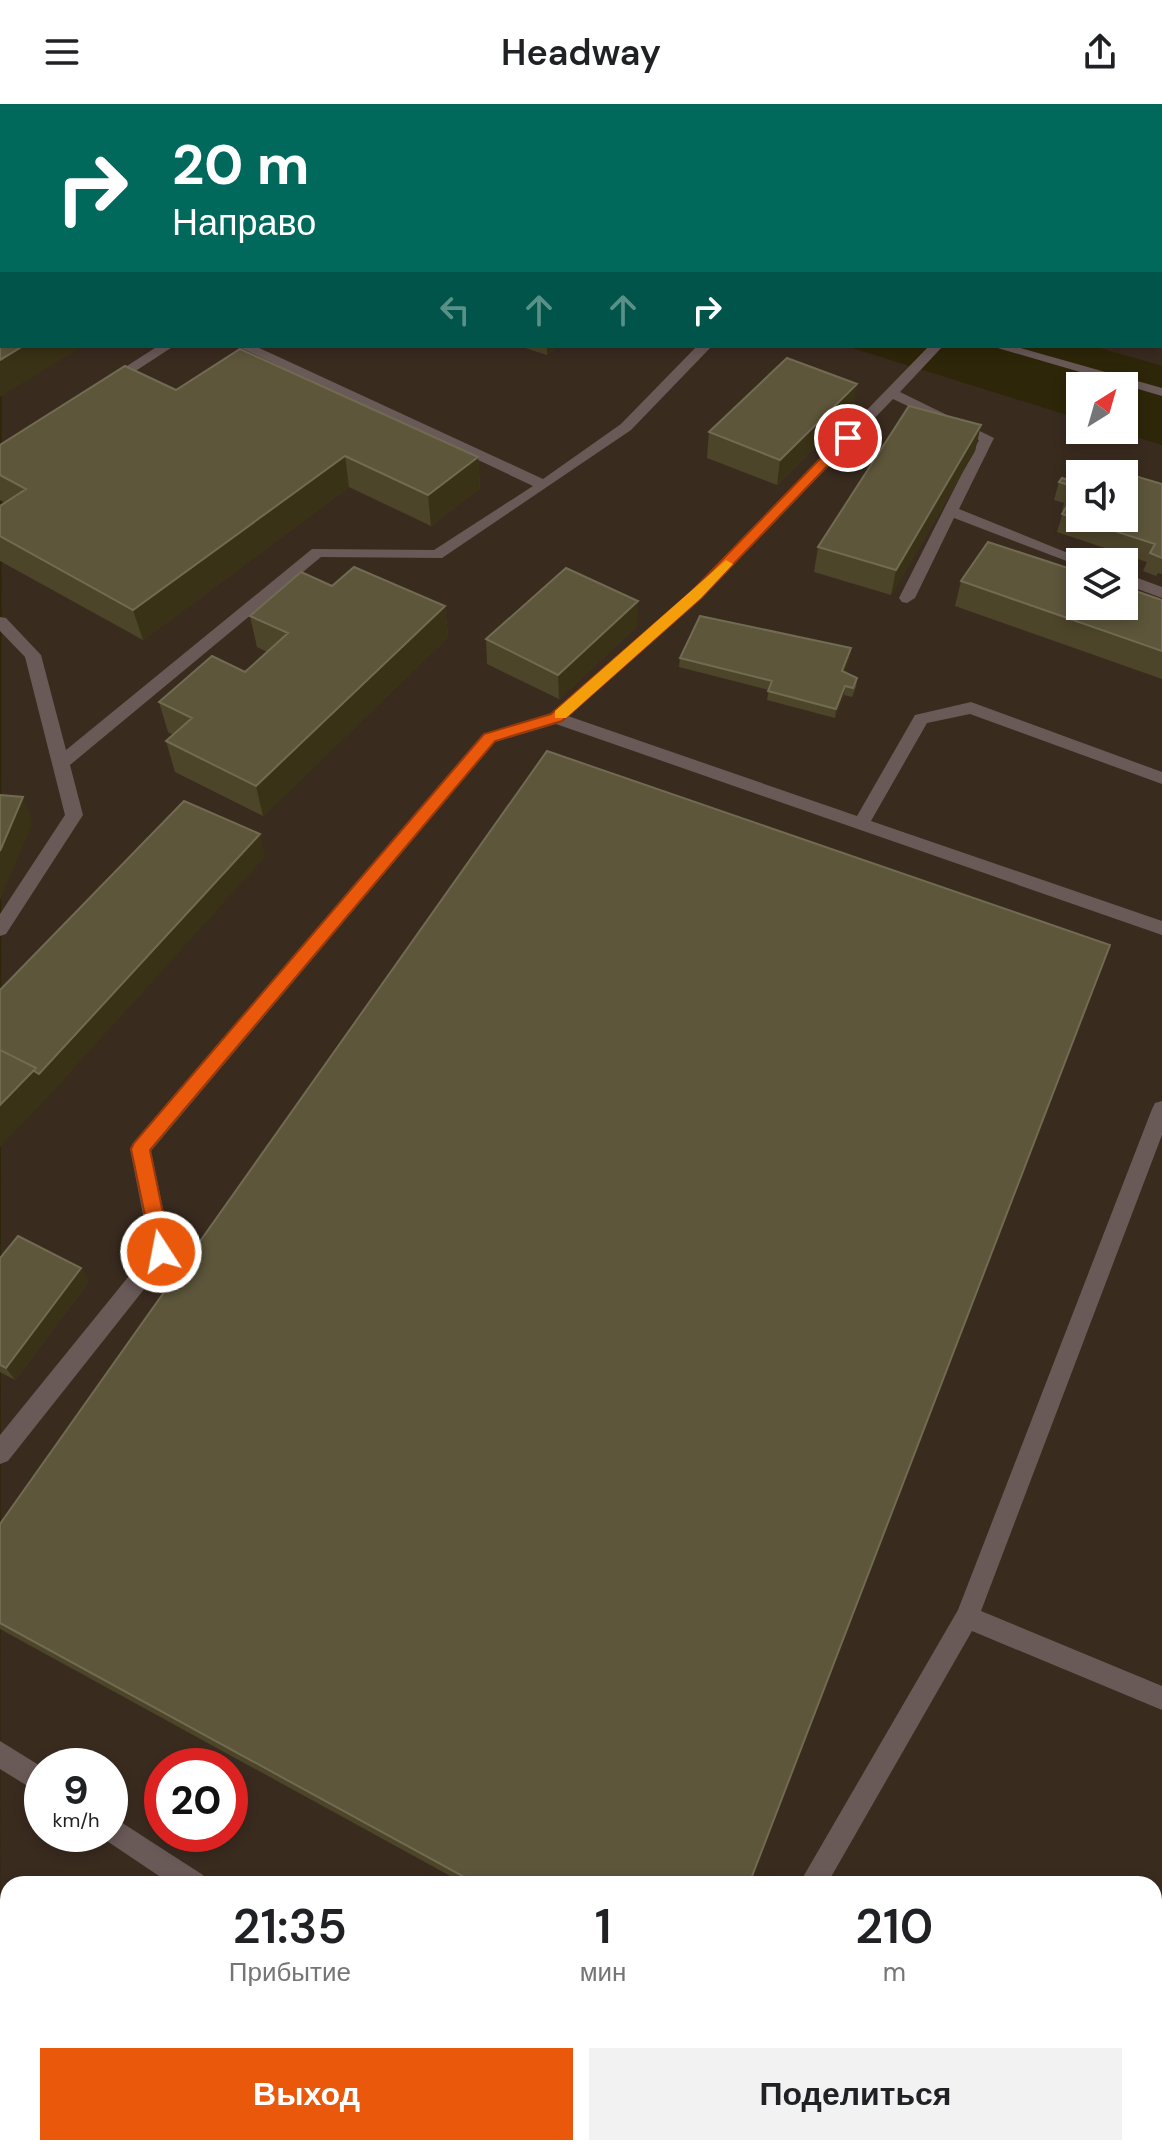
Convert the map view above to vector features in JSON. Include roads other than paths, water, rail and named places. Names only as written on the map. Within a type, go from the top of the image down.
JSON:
[{"type":"street","points":[[90,394],[164,348]]},
{"type":"street","points":[[248,348],[544,485]]},
{"type":"street","points":[[61,763],[317,552],[437,555],[626,427],[703,348]]},
{"type":"street","points":[[0,1453],[161,1252],[140,1149],[489,738],[556,718],[696,595],[934,348]]},
{"type":"street","points":[[1005,348],[1162,392]]},
{"type":"street","points":[[891,393],[987,438],[907,598]]},
{"type":"street","points":[[950,511],[1066,556]]},
{"type":"street","points":[[1138,584],[1162,593]]},
{"type":"street","points":[[0,622],[33,655],[74,815],[0,929]]},
{"type":"street","points":[[861,823],[921,719],[971,708],[1162,778]]},
{"type":"street","points":[[556,718],[1162,928]]},
{"type":"street","points":[[817,1876],[967,1617],[1162,1109]]},
{"type":"street","points":[[967,1617],[1162,1698]]},
{"type":"street","points":[[0,1754],[24,1770]]},
{"type":"street","points":[[128,1840],[182,1876]]}]
